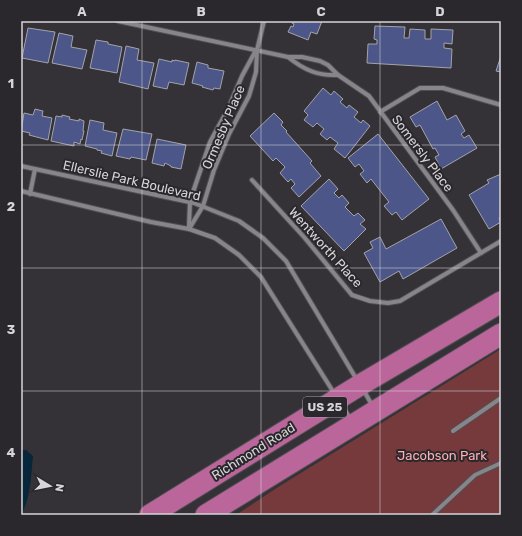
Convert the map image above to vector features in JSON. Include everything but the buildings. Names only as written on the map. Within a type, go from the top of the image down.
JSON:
[{"type":"highway","name":"Richmond Road","points":[[150,515],[360,385],[501,302]]},
{"type":"highway","name":"US 25","points":[[206,515],[501,334]]},
{"type":"street","name":"Somersly Place","points":[[118,21],[288,57],[302,57],[320,61],[328,65],[338,75],[369,96],[454,210],[481,253]]},
{"type":"street","name":"Ormesby Place","points":[[189,229],[190,202],[210,142],[228,109],[242,76],[256,50],[264,21]]},
{"type":"street","name":"Ormesby Place","points":[[189,229],[203,206],[214,170],[229,134],[249,96],[256,72],[256,50]]},
{"type":"street","name":"Somersly Place","points":[[288,57],[299,66],[312,71],[325,75],[338,75]]},
{"type":"street","points":[[380,112],[420,88],[443,88],[501,105]]},
{"type":"street","name":"Ellerslie Park Boulevard","points":[[21,166],[190,202],[238,221],[263,238],[286,261],[376,411]]},
{"type":"street","points":[[30,194],[35,169]]},
{"type":"street","name":"Wentworth Place","points":[[252,180],[304,237],[352,295],[370,301],[388,303],[400,301],[501,241]]},
{"type":"street","points":[[21,192],[151,222],[189,229],[215,238],[239,255],[261,277],[354,425]]},
{"type":"street","points":[[453,430],[501,398]]},
{"type":"street","points":[[432,515],[475,476],[501,463]]},
{"type":"green space","name":"Jacobson Park","points":[[501,349],[501,515],[236,515],[275,489]]},
{"type":"water","points":[[21,450],[26,450],[33,456],[29,494],[21,515]]}]
